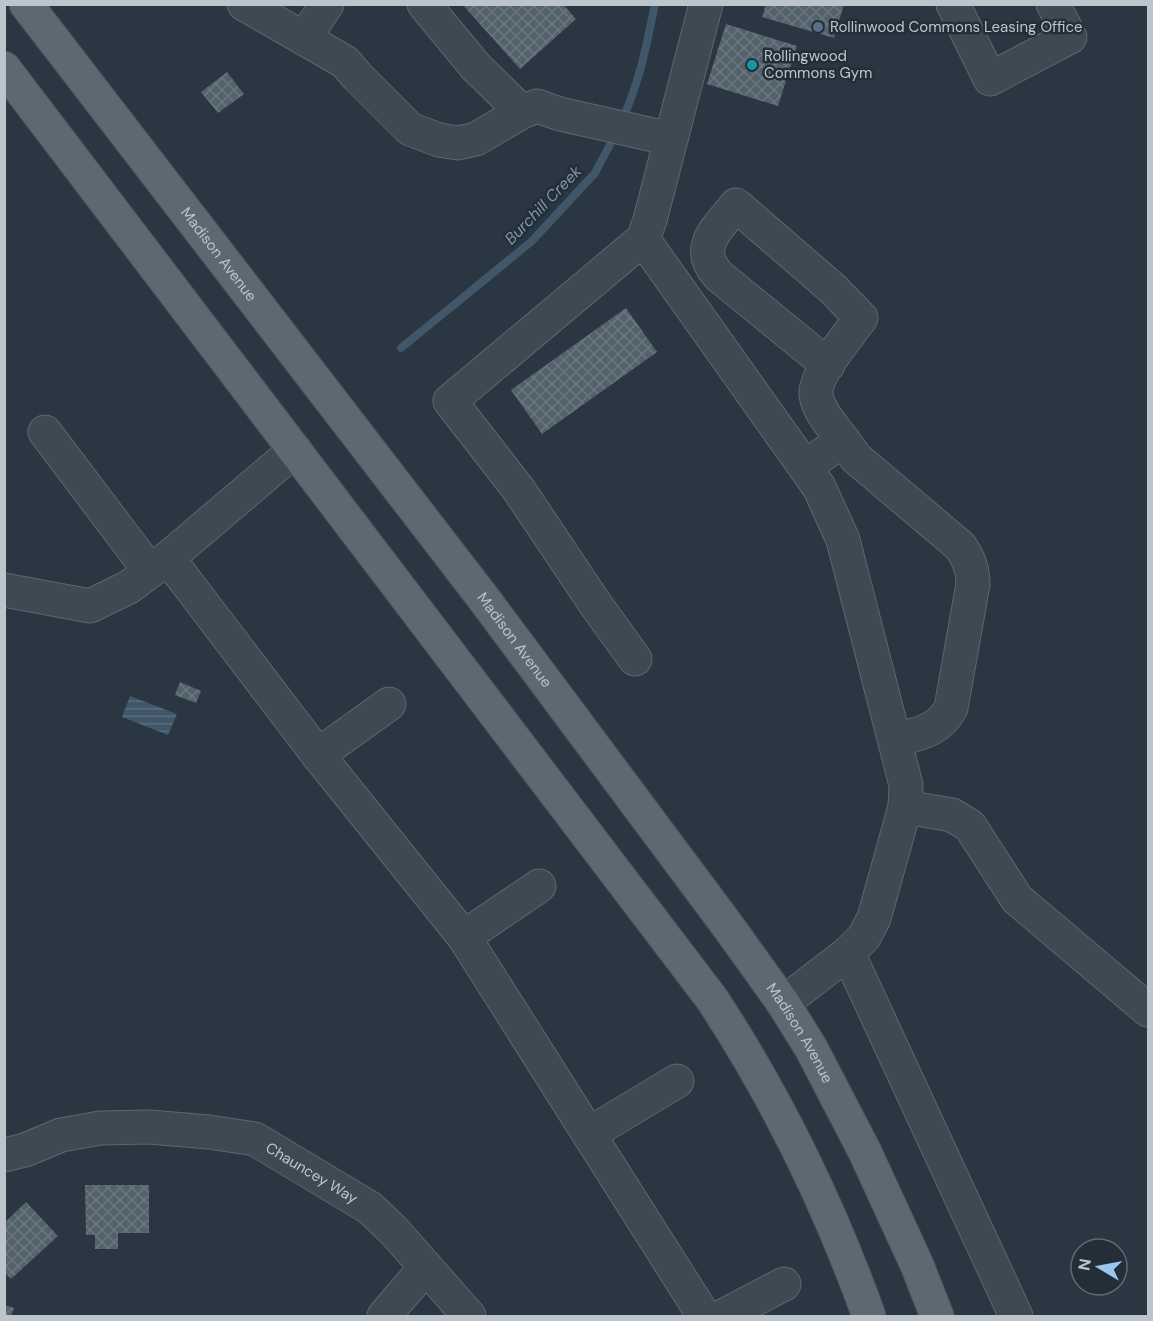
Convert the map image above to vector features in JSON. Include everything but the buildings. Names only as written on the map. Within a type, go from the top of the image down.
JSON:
[{"type":"main road","name":"Madison Avenue","points":[[26,4],[484,599],[783,1003],[811,1047],[865,1152],[917,1265],[937,1317]]},
{"type":"main road","points":[[4,68],[718,1007],[740,1040],[801,1152],[858,1285],[869,1317]]},
{"type":"street","points":[[244,4],[345,62],[410,129],[439,140],[458,143],[476,140],[522,112],[537,106],[560,114],[656,136]]},
{"type":"street","points":[[304,39],[327,4]]},
{"type":"street","points":[[424,4],[476,67],[522,112]]},
{"type":"street","points":[[635,659],[519,490],[450,400],[643,239],[650,220],[656,136],[706,4]]},
{"type":"street","points":[[953,4],[990,79],[1070,37],[1053,4]]},
{"type":"street","points":[[828,365],[711,268],[707,256],[711,238],[736,206],[833,289],[861,318],[819,379],[816,394],[820,406],[856,458],[960,546],[973,571],[974,584],[951,708],[946,718],[931,730],[895,740]]},
{"type":"street","points":[[643,239],[819,487],[843,540],[906,785],[905,807],[874,918],[864,937],[849,953],[783,1003]]},
{"type":"street","points":[[45,432],[159,564],[318,755],[464,937],[704,1317]]},
{"type":"street","points":[[805,467],[843,440]]},
{"type":"street","points":[[4,590],[90,606],[129,587],[295,450]]},
{"type":"street","points":[[318,755],[389,704]]},
{"type":"street","points":[[905,807],[952,815],[970,826],[1017,899],[1149,1010]]},
{"type":"street","points":[[464,937],[539,886]]},
{"type":"street","points":[[849,953],[1016,1317]]},
{"type":"street","points":[[589,1134],[677,1081]]},
{"type":"street","name":"Chauncey Way","points":[[4,1155],[25,1150],[61,1136],[100,1128],[149,1127],[255,1139],[370,1208],[394,1231],[469,1317]]},
{"type":"street","points":[[384,1317],[426,1267]]},
{"type":"street","points":[[723,1317],[784,1284]]},
{"type":"water","points":[[130,696],[177,714],[168,735],[122,717]]},
{"type":"waterway","name":"Burchill Creek","points":[[622,120],[638,78],[655,4]]},
{"type":"waterway","name":"Burchill Creek","points":[[401,348],[532,241],[595,173],[615,135]]},
{"type":"place","name":"Rollinwood Commons Leasing Office","points":[[818,27]]},
{"type":"place","name":"Rollingwood Commons Gym","points":[[752,65]]}]
